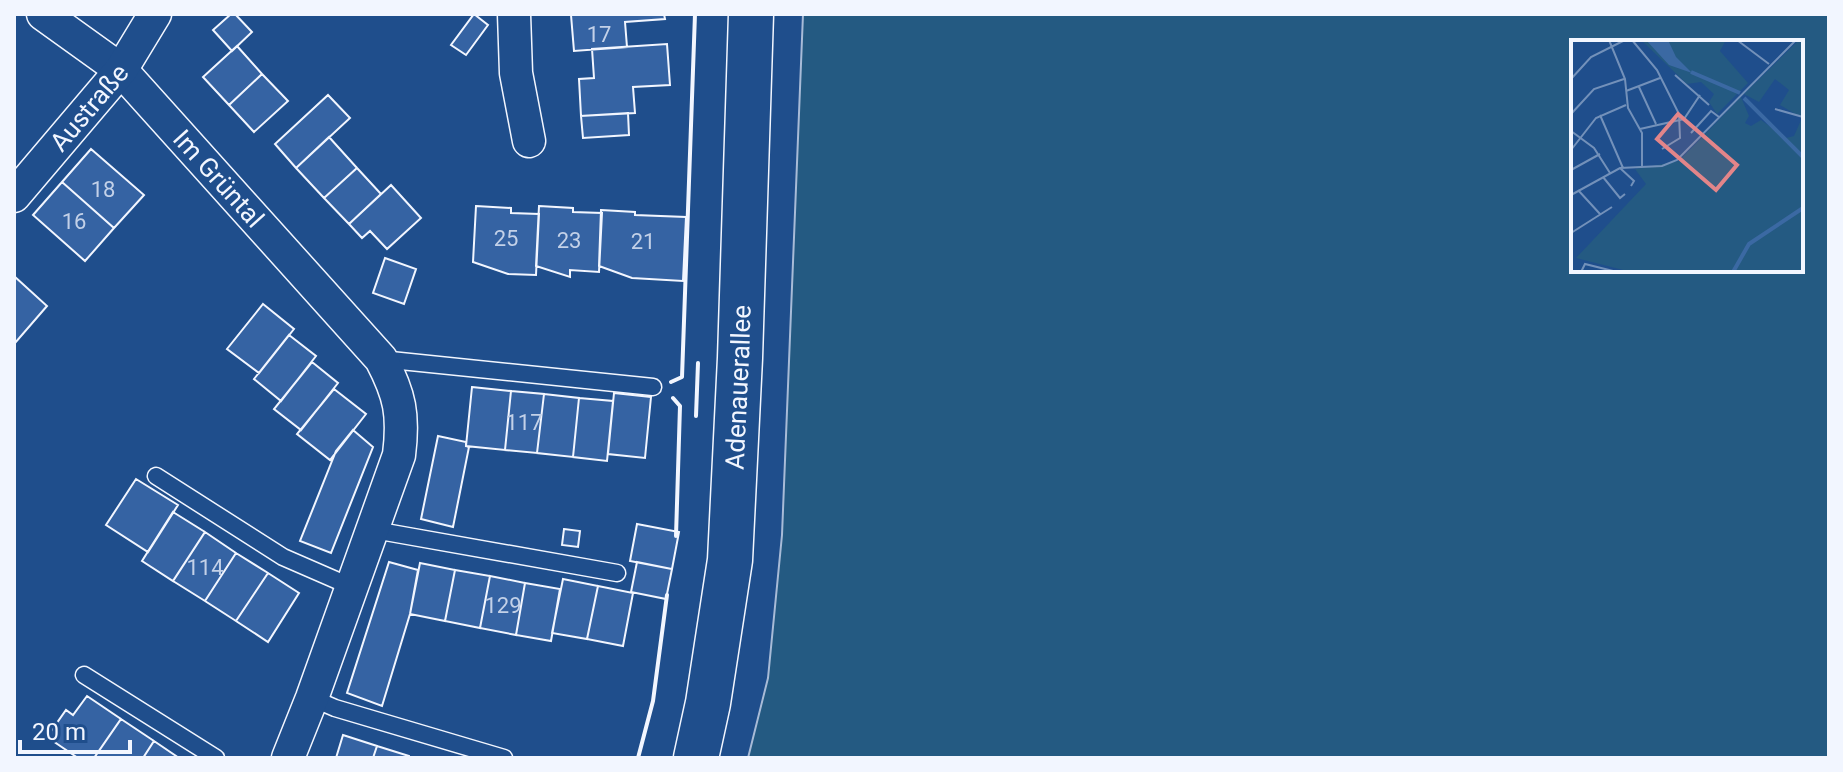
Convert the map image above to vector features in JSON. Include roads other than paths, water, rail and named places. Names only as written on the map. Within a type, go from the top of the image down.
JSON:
[{"type":"main road","name":"Adenauerallee","points":[[696,758],[708,703],[730,560],[751,14]]},
{"type":"street","name":"Im Grüntal","points":[[43,14],[121,70],[381,359],[400,402],[403,425],[399,455],[288,758]]},
{"type":"street","name":"Austraße","points":[[14,196],[121,70],[155,14]]},
{"type":"street","points":[[514,14],[516,73],[529,141]]},
{"type":"lane","points":[[381,359],[653,387]]},
{"type":"lane","points":[[156,476],[283,557],[352,587]]},
{"type":"lane","points":[[374,530],[617,573]]},
{"type":"lane","points":[[84,675],[216,758]]},
{"type":"lane","points":[[312,698],[335,708],[504,758]]}]
